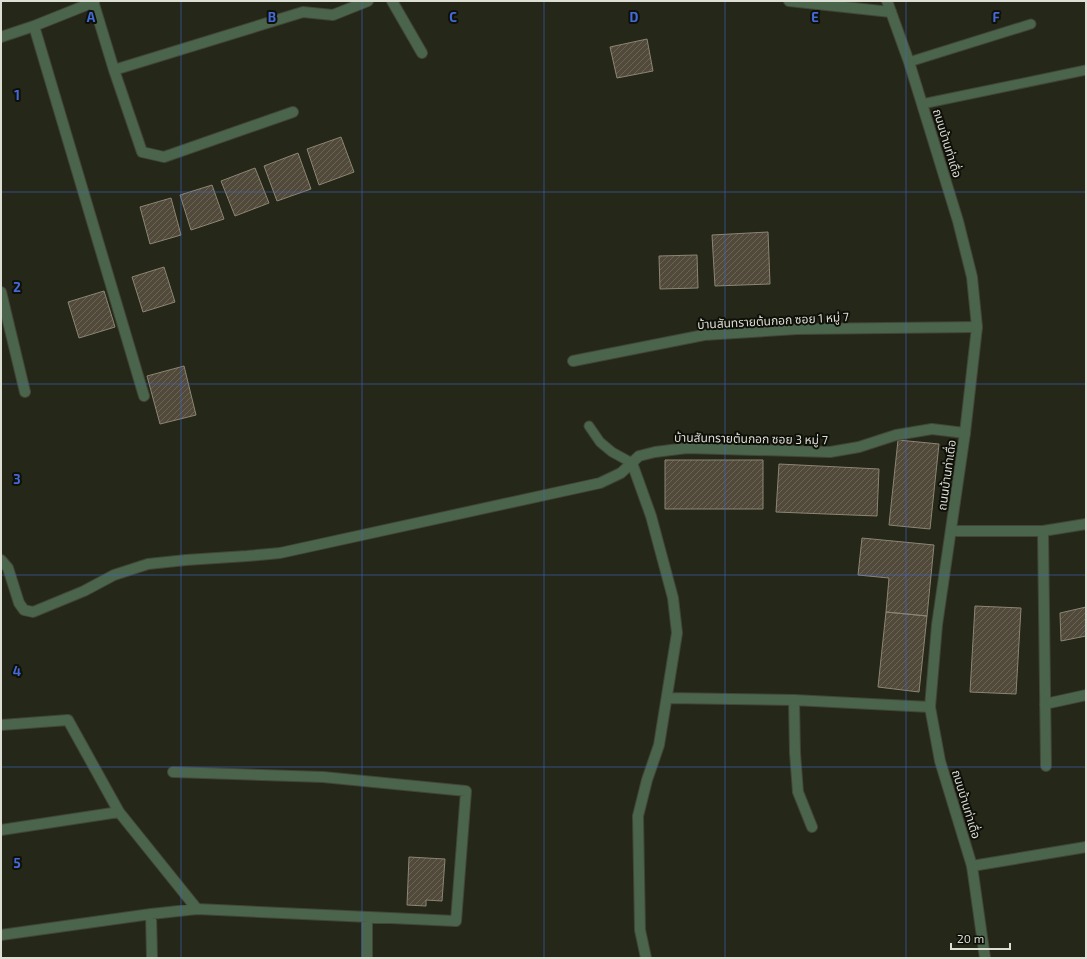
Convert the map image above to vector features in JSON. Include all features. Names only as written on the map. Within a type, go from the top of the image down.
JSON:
[{"type":"street","points":[[114,70],[303,12],[333,15],[368,1]]},
{"type":"street","points":[[392,1],[422,53]]},
{"type":"street","points":[[789,1],[891,12]]},
{"type":"street","name":"ถนนบ้านท่าเดื่อ","points":[[887,1],[909,62],[922,104],[958,221],[972,277],[977,327],[965,432],[937,624],[930,707],[940,761],[972,866],[984,958]]},
{"type":"street","points":[[1,37],[34,26],[93,2],[142,152],[164,157],[293,112]]},
{"type":"street","points":[[34,26],[144,396]]},
{"type":"street","points":[[1,292],[25,392]]},
{"type":"street","name":"บ้านสันทรายต้นกอก ซอย 1 หมู่ 7","points":[[573,361],[704,335],[797,329],[977,327]]},
{"type":"street","name":"บ้านสันทรายต้นกอก ซอย 3 หมู่ 7","points":[[1,560],[8,568],[18,603],[24,610],[33,612],[84,591],[114,575],[148,564],[280,553],[600,482],[621,474],[639,456],[654,452],[687,448],[830,452],[859,447],[896,435],[932,429],[965,432]]},
{"type":"street","points":[[632,463],[651,516],[673,598],[678,633],[659,745],[647,780],[638,816],[640,930],[646,958]]},
{"type":"street","points":[[951,531],[1042,531],[1086,524]]},
{"type":"street","points":[[1042,531],[1046,766]]},
{"type":"street","points":[[1045,704],[1086,695]]},
{"type":"street","points":[[667,698],[794,700],[930,707]]},
{"type":"street","points":[[794,700],[795,753],[798,792],[812,827]]},
{"type":"street","points":[[1,725],[68,720],[119,812],[197,909]]},
{"type":"street","points":[[1,935],[197,909],[456,921],[466,791],[323,777],[173,772]]},
{"type":"street","points":[[1,830],[119,812]]},
{"type":"street","points":[[972,866],[1086,847]]},
{"type":"street","points":[[151,914],[152,958]]},
{"type":"street","points":[[366,958],[367,917]]},
{"type":"lane","points":[[909,62],[1031,24]]},
{"type":"lane","points":[[922,104],[1086,70]]},
{"type":"lane","points":[[589,426],[606,448],[632,463]]},
{"type":"building","points":[[647,39],[653,71],[617,78],[610,47]]},
{"type":"building","points":[[341,137],[354,172],[319,185],[307,149]]},
{"type":"building","points":[[298,153],[311,189],[277,201],[264,166]]},
{"type":"building","points":[[255,168],[269,203],[235,216],[221,181]]},
{"type":"building","points":[[212,185],[224,219],[191,230],[180,195]]},
{"type":"building","points":[[171,198],[181,235],[150,244],[140,207]]},
{"type":"building","points":[[768,232],[770,284],[715,286],[712,235]]},
{"type":"building","points":[[697,255],[698,288],[660,289],[659,256]]},
{"type":"building","points":[[164,267],[175,302],[143,312],[132,277]]},
{"type":"building","points":[[104,291],[115,327],[79,338],[68,302]]},
{"type":"building","points":[[184,366],[196,415],[160,424],[147,376]]},
{"type":"building","points":[[898,440],[939,444],[930,529],[889,525]]},
{"type":"building","points":[[665,460],[763,460],[763,509],[665,509]]},
{"type":"building","points":[[779,464],[879,469],[877,516],[776,512]]},
{"type":"building","points":[[862,538],[934,545],[927,616],[886,612],[889,578],[858,575]]},
{"type":"building","points":[[975,606],[1021,608],[1016,694],[970,692]]},
{"type":"building","points":[[1086,607],[1086,636],[1061,641],[1060,613]]},
{"type":"building","points":[[886,612],[927,616],[919,692],[878,687]]},
{"type":"building","points":[[409,857],[445,859],[442,901],[426,900],[426,906],[407,905]]}]
